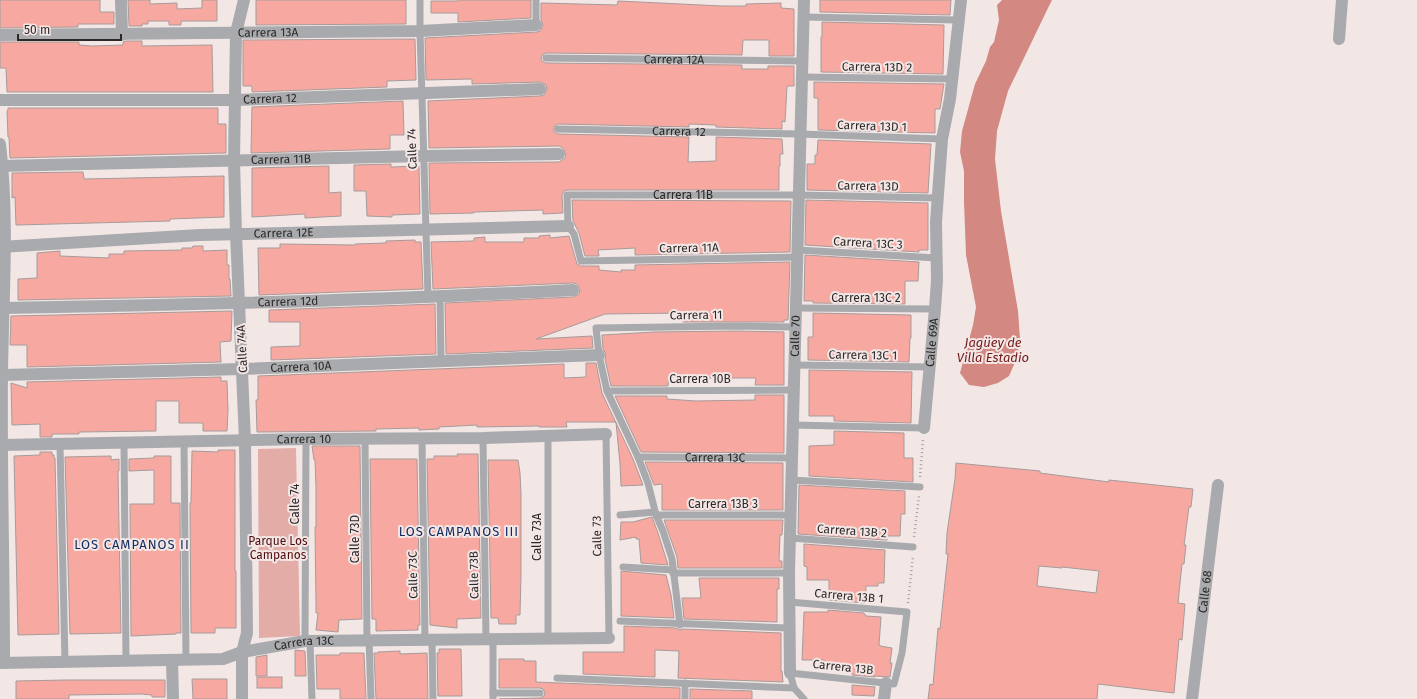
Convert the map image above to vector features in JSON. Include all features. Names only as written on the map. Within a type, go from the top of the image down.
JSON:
[{"type":"street","points":[[121,0],[122,35]]},
{"type":"street","name":"Calle 74A","points":[[242,699],[242,652],[247,633],[245,441],[236,234],[234,100],[236,33],[244,0]]},
{"type":"street","name":"Calle 70","points":[[790,673],[789,573],[804,0]]},
{"type":"street","name":"Calle 69A","points":[[924,428],[931,367],[935,309],[937,198],[942,140],[952,79],[961,0]]},
{"type":"street","points":[[1339,39],[1342,0]]},
{"type":"street","name":"Carrera 13A","points":[[0,35],[420,31],[536,25]]},
{"type":"street","name":"Carrera 12","points":[[0,100],[234,100],[540,89]]},
{"type":"street","points":[[0,144],[2,246],[2,663]]},
{"type":"street","name":"Carrera 11B","points":[[1,166],[559,154]]},
{"type":"street","name":"Carrera 12E","points":[[2,246],[236,234],[568,226]]},
{"type":"street","name":"Carrera 12d","points":[[2,316],[573,290]]},
{"type":"street","name":"Carrera 10A","points":[[1,383],[243,369],[599,355]]},
{"type":"street","name":"Carrera 10","points":[[2,450],[60,445],[124,443],[306,439],[483,438],[606,434]]},
{"type":"street","name":"Calle 68","points":[[1192,699],[1218,485]]},
{"type":"street","name":"Carrera 13C","points":[[2,663],[223,658],[242,652],[308,641],[368,639],[609,638]]},
{"type":"street","points":[[172,660],[173,699]]},
{"type":"street","points":[[884,699],[890,683]]},
{"type":"lane","name":"Calle 74","points":[[420,0],[428,297]]},
{"type":"lane","points":[[536,0],[536,25]]},
{"type":"lane","points":[[803,18],[958,20]]},
{"type":"lane","name":"Carrera 12A","points":[[546,58],[802,62]]},
{"type":"lane","name":"Carrera 13D 2","points":[[802,77],[952,79]]},
{"type":"lane","name":"Carrera 12","points":[[558,129],[800,134]]},
{"type":"lane","name":"Carrera 13D 1","points":[[800,134],[942,140]]},
{"type":"lane","name":"Carrera 11B","points":[[568,226],[567,195],[799,196]]},
{"type":"lane","name":"Carrera 13D","points":[[799,196],[937,198]]},
{"type":"lane","name":"Carrera 11A","points":[[568,226],[574,234],[581,262],[798,254]]},
{"type":"lane","name":"Carrera 13C 3","points":[[798,254],[937,258]]},
{"type":"lane","points":[[440,297],[441,361]]},
{"type":"lane","name":"Carrera 13C 2","points":[[796,308],[935,309]]},
{"type":"lane","name":"Carrera 11","points":[[599,355],[596,328],[737,326],[795,327]]},
{"type":"lane","points":[[599,355],[607,391],[648,482],[655,514],[663,531],[672,559],[680,625]]},
{"type":"lane","name":"Carrera 13C 1","points":[[794,365],[931,367]]},
{"type":"lane","name":"Carrera 10B","points":[[607,391],[794,390]]},
{"type":"lane","points":[[793,425],[924,428]]},
{"type":"lane","name":"Calle 73","points":[[606,434],[609,638]]},
{"type":"lane","name":"Calle 73A","points":[[548,436],[548,638]]},
{"type":"lane","name":"Calle 73B","points":[[483,438],[493,696]]},
{"type":"lane","name":"Calle 74","points":[[306,439],[308,641]]},
{"type":"lane","name":"Calle 73D","points":[[366,439],[368,639],[371,699]]},
{"type":"lane","name":"Calle 73C","points":[[422,439],[429,639],[433,699]]},
{"type":"lane","points":[[184,442],[186,660]]},
{"type":"lane","points":[[124,443],[126,661]]},
{"type":"lane","points":[[60,445],[65,662]]},
{"type":"lane","name":"Carrera 13C","points":[[638,457],[792,458]]},
{"type":"lane","points":[[791,480],[920,487]]},
{"type":"lane","name":"Carrera 13B 3","points":[[620,515],[791,515]]},
{"type":"lane","name":"Carrera 13B 2","points":[[790,538],[914,547]]},
{"type":"lane","points":[[622,567],[673,571],[789,573]]},
{"type":"lane","name":"Carrera 13B 1","points":[[789,602],[907,612]]},
{"type":"lane","points":[[890,683],[902,653],[907,612]]},
{"type":"lane","points":[[620,621],[680,625],[790,628]]},
{"type":"lane","points":[[308,641],[312,699]]},
{"type":"lane","points":[[790,673],[794,688],[804,699]]},
{"type":"lane","name":"Carrera 13B","points":[[790,673],[890,683]]},
{"type":"lane","points":[[557,678],[794,688]]},
{"type":"lane","points":[[685,683],[685,699]]},
{"type":"lane","points":[[493,696],[540,693]]},
{"type":"path","points":[[907,612],[920,487],[924,428]]},
{"type":"green space","name":"Parque Los Campanos","points":[[296,448],[300,636],[259,638],[258,449]]},
{"type":"water","name":"Jagüey de Villa Estadio","points":[[1002,0],[1052,0],[1008,91],[997,131],[995,159],[1001,211],[1018,311],[1020,339],[1017,358],[1009,376],[998,383],[984,387],[969,385],[960,373],[973,325],[976,307],[966,255],[964,171],[960,152],[962,131],[975,84],[986,61],[990,47],[994,42],[999,20],[997,5]]},
{"type":"building","points":[[0,0],[100,0],[100,12],[114,12],[114,24],[78,24],[78,27],[0,28]]},
{"type":"building","points":[[128,0],[150,0],[150,4],[177,3],[177,9],[202,8],[202,0],[217,0],[217,21],[181,21],[181,25],[169,25],[169,21],[148,21],[148,24],[142,24],[142,26],[129,26]]},
{"type":"building","points":[[256,0],[406,0],[406,24],[256,25]]},
{"type":"building","points":[[531,0],[531,18],[458,22],[458,13],[431,13],[431,1]]},
{"type":"building","points":[[820,0],[951,0],[950,15],[820,12]]},
{"type":"building","points":[[618,1],[722,6],[746,6],[746,4],[781,3],[781,8],[794,9],[794,56],[769,56],[769,40],[743,40],[742,55],[546,53],[543,54],[541,58],[542,61],[546,63],[742,65],[742,69],[768,69],[768,66],[794,66],[794,86],[787,86],[785,122],[782,121],[782,129],[716,127],[716,125],[689,124],[689,127],[558,124],[554,127],[554,132],[558,134],[689,137],[688,162],[716,161],[716,137],[782,139],[783,154],[780,154],[779,190],[567,190],[564,191],[562,195],[563,213],[543,214],[543,210],[430,214],[429,163],[559,162],[565,158],[566,154],[563,148],[559,146],[429,148],[428,101],[540,96],[544,95],[547,89],[546,85],[540,82],[472,84],[472,79],[426,80],[425,38],[537,32],[540,31],[543,25],[541,20],[541,3],[617,5]]},
{"type":"building","points":[[822,22],[944,25],[943,74],[821,72]]},
{"type":"building","points":[[415,39],[416,80],[387,81],[387,87],[252,92],[252,86],[243,86],[243,40]]},
{"type":"building","points":[[142,41],[142,46],[212,45],[213,92],[7,92],[6,68],[0,68],[0,42],[79,42],[79,45],[92,46],[123,45],[123,42]]},
{"type":"building","points":[[814,82],[944,84],[940,109],[935,109],[935,133],[818,130],[818,98],[814,98]]},
{"type":"building","points":[[403,101],[404,135],[390,135],[390,149],[251,153],[252,107]]},
{"type":"building","points":[[8,108],[218,108],[218,124],[226,124],[226,153],[10,158]]},
{"type":"building","points":[[818,140],[931,144],[928,193],[807,190],[807,164],[815,164]]},
{"type":"building","points":[[391,164],[391,167],[419,166],[420,214],[392,215],[392,217],[367,216],[366,191],[354,191],[354,165]]},
{"type":"building","points":[[329,166],[329,193],[341,192],[341,216],[305,218],[305,214],[252,217],[252,168]]},
{"type":"building","points":[[83,172],[84,179],[224,176],[224,217],[170,219],[170,221],[16,225],[15,197],[12,198],[12,173]]},
{"type":"building","points":[[572,200],[791,201],[790,252],[635,255],[635,248],[598,250],[599,256],[585,256],[579,233],[573,221]]},
{"type":"building","points":[[806,200],[928,203],[928,250],[919,250],[919,252],[805,245]]},
{"type":"building","points":[[550,235],[550,238],[569,236],[577,264],[581,266],[599,266],[599,270],[621,272],[621,270],[635,270],[635,265],[790,262],[788,320],[784,320],[784,322],[683,322],[683,313],[605,314],[536,339],[592,336],[593,348],[446,354],[445,303],[573,297],[579,294],[580,289],[577,284],[573,283],[433,289],[431,242],[474,241],[474,238],[485,237],[485,242],[524,242],[524,238],[539,238],[539,236]]},
{"type":"building","points":[[415,240],[415,242],[421,242],[423,289],[259,295],[258,248],[280,248],[280,244],[355,245],[386,243],[386,241]]},
{"type":"building","points":[[193,246],[203,246],[203,251],[227,250],[227,265],[229,265],[231,296],[18,300],[18,279],[37,278],[37,253],[60,251],[60,256],[109,258],[109,254],[124,254],[124,251],[182,250],[182,248],[192,248]]},
{"type":"building","points":[[805,255],[919,262],[918,281],[905,281],[905,304],[813,303],[813,301],[804,301]]},
{"type":"building","points":[[435,304],[436,354],[271,360],[271,347],[300,346],[300,322],[269,322],[269,310]]},
{"type":"building","points":[[232,311],[231,341],[220,342],[221,362],[27,367],[27,345],[10,345],[11,316]]},
{"type":"building","points":[[813,313],[911,315],[909,362],[808,360],[808,337],[813,337]]},
{"type":"building","points":[[654,332],[784,332],[784,385],[755,385],[756,378],[705,378],[705,380],[691,380],[691,376],[669,377],[668,386],[611,386],[605,359],[606,354],[603,349],[602,335]]},
{"type":"building","points":[[586,363],[596,363],[602,393],[616,422],[566,422],[567,427],[477,427],[477,425],[439,427],[439,429],[419,430],[419,428],[376,429],[376,431],[257,432],[256,400],[258,400],[258,376],[564,364],[564,378],[586,377]]},
{"type":"building","points":[[809,370],[912,372],[911,423],[834,421],[834,416],[809,416]]},
{"type":"building","points":[[221,377],[221,381],[227,381],[227,431],[203,431],[203,423],[179,423],[179,401],[156,401],[156,431],[79,432],[79,434],[52,434],[52,437],[40,437],[40,424],[12,425],[11,383],[27,388],[27,382]]},
{"type":"building","points":[[755,395],[784,395],[784,453],[641,452],[615,396],[667,396],[667,399],[696,401],[755,400]]},
{"type":"building","points":[[616,423],[633,459],[643,485],[621,486]]},
{"type":"building","points":[[834,431],[904,433],[904,458],[913,458],[913,482],[809,476],[809,446],[834,445]]},
{"type":"building","points":[[312,446],[360,446],[362,619],[339,620],[338,632],[316,630],[318,613],[316,613],[316,487],[315,460]]},
{"type":"building","points":[[218,450],[235,450],[236,628],[215,628],[215,633],[191,633],[190,503],[192,451],[218,452]]},
{"type":"building","points":[[40,452],[52,452],[52,455],[54,455],[55,458],[59,634],[18,635],[14,456],[40,455]]},
{"type":"building","points":[[457,454],[478,454],[481,618],[457,619],[457,628],[430,625],[427,459],[434,459],[434,456],[458,456]]},
{"type":"building","points":[[111,456],[111,460],[119,459],[121,633],[70,634],[65,457]]},
{"type":"building","points":[[154,456],[171,456],[171,503],[180,503],[181,633],[131,636],[130,504],[154,504],[154,470],[129,471],[129,459],[154,458]]},
{"type":"building","points":[[370,459],[417,459],[420,625],[418,625],[418,630],[376,631],[376,619],[372,619]]},
{"type":"building","points":[[488,460],[518,460],[521,495],[521,575],[520,615],[516,615],[516,624],[499,624],[498,618],[491,618]]},
{"type":"building","points":[[645,462],[783,463],[783,510],[662,510],[662,484],[654,485]]},
{"type":"building","points":[[956,463],[1040,471],[1040,473],[1109,482],[1109,480],[1193,489],[1184,545],[1186,545],[1184,564],[1182,564],[1178,603],[1185,604],[1182,640],[1179,639],[1174,693],[1098,684],[1097,699],[928,699],[930,684],[933,685],[938,628],[940,629],[948,554],[946,554],[947,533]],"holes":[[[1039,566],[1099,571],[1096,593],[1037,586]]]},
{"type":"building","points":[[799,485],[905,491],[905,514],[901,514],[900,536],[887,536],[887,540],[885,540],[798,534]]},
{"type":"building","points":[[652,517],[668,565],[641,563],[639,539],[636,539],[636,537],[620,540],[621,522],[633,522]]},
{"type":"building","points":[[664,520],[783,520],[782,535],[780,535],[779,561],[782,561],[782,568],[678,568],[677,557]]},
{"type":"building","points":[[804,544],[885,550],[884,583],[878,583],[878,586],[866,586],[865,603],[829,600],[829,580],[807,580],[807,567],[804,566]]},
{"type":"building","points":[[621,571],[666,575],[671,595],[674,618],[621,616]]},
{"type":"building","points":[[699,578],[779,578],[779,589],[777,589],[777,622],[684,619],[682,598],[701,598]]},
{"type":"building","points":[[828,610],[864,613],[866,616],[881,617],[879,645],[892,648],[890,677],[852,675],[852,672],[847,672],[847,669],[824,667],[824,660],[802,660],[804,612],[828,612]]},
{"type":"building","points":[[624,626],[676,628],[680,630],[781,633],[781,671],[783,682],[678,678],[679,651],[655,650],[655,677],[583,674],[583,652],[624,652]]},
{"type":"building","points":[[439,649],[461,649],[462,696],[438,696],[437,653],[439,653]]},
{"type":"building","points":[[295,650],[305,651],[306,676],[295,676]]},
{"type":"building","points":[[400,651],[400,654],[427,653],[428,699],[376,699],[374,653]]},
{"type":"building","points":[[340,653],[364,653],[366,699],[340,699],[340,689],[317,689],[316,655],[340,655]]},
{"type":"building","points":[[267,655],[267,676],[256,676],[256,657]]},
{"type":"building","points":[[499,659],[524,659],[524,661],[536,661],[536,682],[680,688],[680,699],[499,699],[540,698],[544,696],[545,693],[543,689],[540,688],[499,688]]},
{"type":"building","points":[[257,677],[282,677],[282,688],[257,688]]},
{"type":"building","points":[[192,679],[227,679],[227,699],[193,699]]},
{"type":"building","points":[[165,680],[165,697],[152,697],[152,695],[141,694],[69,695],[69,699],[16,699],[16,681]]},
{"type":"building","points":[[852,685],[875,687],[874,696],[852,695]]},
{"type":"building","points":[[690,689],[752,691],[752,699],[690,699]]},
{"type":"district","name":"LOS CAMPANOS III","points":[[459,531]]},
{"type":"district","name":"LOS CAMPANOS II","points":[[132,544]]}]
